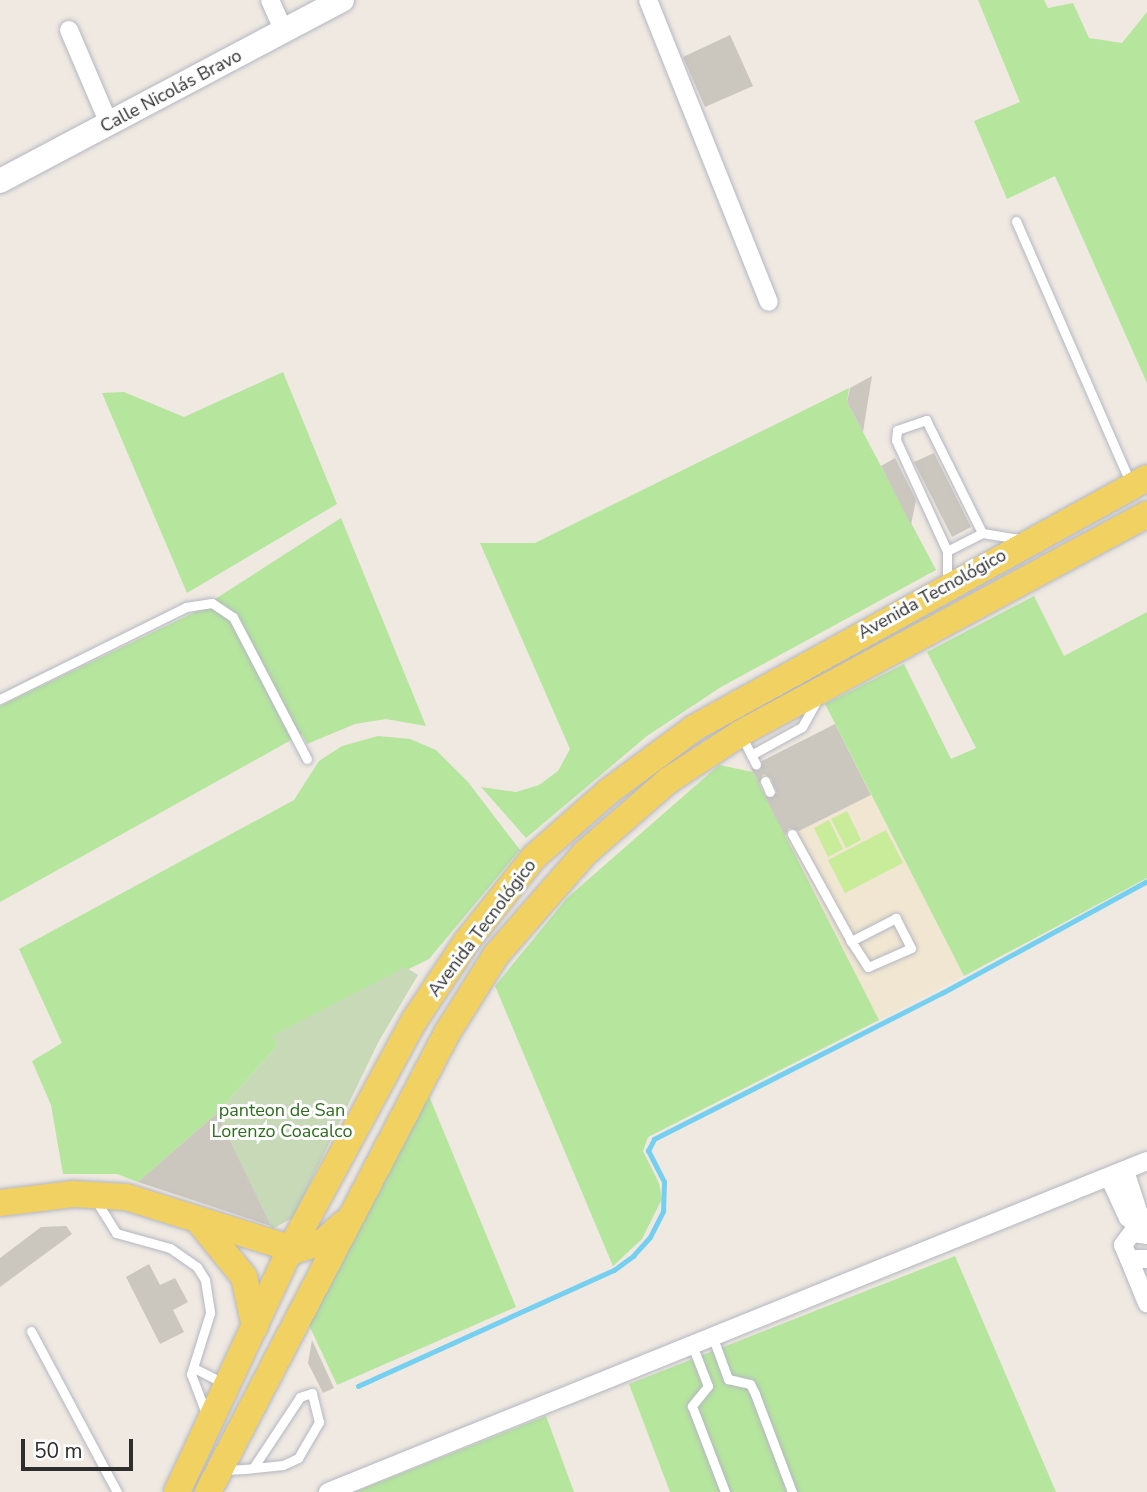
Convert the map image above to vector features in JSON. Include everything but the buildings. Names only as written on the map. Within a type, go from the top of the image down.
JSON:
[{"type":"main road","name":"Avenida Tecnológico","points":[[177,1492],[290,1250],[440,978],[533,858],[609,791],[694,728],[1029,540],[1139,482]]},
{"type":"main road","name":"Avenida Tecnológico","points":[[214,1481],[447,1033],[496,955],[541,899],[613,827],[669,780],[746,744],[822,688],[1147,514]]},
{"type":"main road","points":[[0,1203],[93,1194],[125,1197],[290,1250],[323,1242],[353,1215]]},
{"type":"main road","points":[[197,1221],[224,1247],[244,1277],[256,1326]]},
{"type":"main road","points":[[290,1250],[298,1294],[293,1330]]},
{"type":"street","points":[[270,0],[284,31]]},
{"type":"street","name":"Calle Nicolás Bravo","points":[[0,181],[342,0]]},
{"type":"street","points":[[648,0],[768,302]]},
{"type":"street","points":[[69,30],[109,124]]},
{"type":"street","points":[[328,1492],[1147,1161]]},
{"type":"street","points":[[1117,1174],[1139,1214],[1141,1229],[1126,1237],[1124,1253],[1138,1259],[1147,1303]]},
{"type":"lane","points":[[1016,221],[1139,482]]},
{"type":"lane","points":[[947,586],[947,551],[896,440],[897,430],[926,420],[982,533]]},
{"type":"lane","points":[[947,551],[982,533],[1029,540]]},
{"type":"lane","points":[[0,699],[186,607],[212,603],[233,617],[307,759]]},
{"type":"lane","points":[[746,744],[756,764]]},
{"type":"lane","points":[[765,780],[771,792]]},
{"type":"lane","points":[[792,835],[851,941],[871,968],[911,947],[896,918],[851,941]]},
{"type":"lane","points":[[93,1194],[116,1233],[170,1248],[197,1267],[205,1280],[210,1312],[192,1377],[210,1423]]},
{"type":"lane","points":[[30,1331],[117,1492]]},
{"type":"lane","points":[[713,1338],[728,1379],[750,1384],[792,1492]]},
{"type":"lane","points":[[692,1345],[708,1386],[692,1406],[725,1492]]},
{"type":"lane","points":[[194,1368],[228,1385]]},
{"type":"lane","points":[[214,1481],[253,1468],[283,1465],[303,1453],[319,1422],[312,1393],[300,1397],[253,1468]]},
{"type":"shaded area","points":[[835,724],[964,976],[879,1020],[750,767]]},
{"type":"green space","points":[[978,0],[1044,0],[1048,8],[1073,3],[1089,38],[1122,43],[1147,12],[1147,383],[1055,176],[1007,199],[974,121],[1020,102]]},
{"type":"green space","points":[[283,372],[337,504],[187,593],[102,393],[124,392],[184,417]]},
{"type":"green space","points":[[849,388],[847,402],[936,570],[721,687],[647,736],[526,838],[481,787],[516,792],[539,785],[558,771],[570,749],[480,543],[535,543]]},
{"type":"green space","points":[[341,518],[426,726],[386,719],[355,724],[307,744],[302,734],[0,902],[0,706],[195,612]]},
{"type":"green space","points":[[1034,596],[1064,656],[1147,612],[1147,878],[964,976],[825,704],[904,664],[951,759],[976,748],[927,652]]},
{"type":"green space","points":[[378,736],[410,739],[436,750],[468,782],[520,850],[429,959],[273,1036],[278,1045],[217,1113],[138,1182],[117,1174],[63,1174],[51,1105],[32,1061],[62,1043],[19,949],[294,800],[319,761],[342,746]]},
{"type":"green space","points":[[719,765],[753,772],[879,1020],[648,1137],[643,1151],[659,1183],[662,1199],[642,1239],[613,1266],[495,986],[567,898]]},
{"type":"green space","points":[[847,811],[861,840],[846,848],[831,819]]},
{"type":"green space","points":[[829,820],[843,849],[828,857],[814,828]]},
{"type":"green space","points":[[886,830],[903,863],[845,893],[828,860]]},
{"type":"green space","name":"panteon de San Lorenzo Coacalco","points":[[405,967],[418,975],[379,1041],[293,1218],[272,1229],[217,1113],[278,1045],[272,1036]]},
{"type":"green space","points":[[429,1096],[516,1307],[337,1385],[309,1325]]},
{"type":"green space","points":[[955,1256],[1056,1492],[670,1492],[629,1384]]},
{"type":"green space","points":[[546,1416],[574,1492],[355,1492]]},
{"type":"waterway","points":[[358,1386],[614,1270],[633,1256],[650,1237],[663,1211],[664,1182],[648,1151],[654,1139],[942,993],[1147,881]]}]
